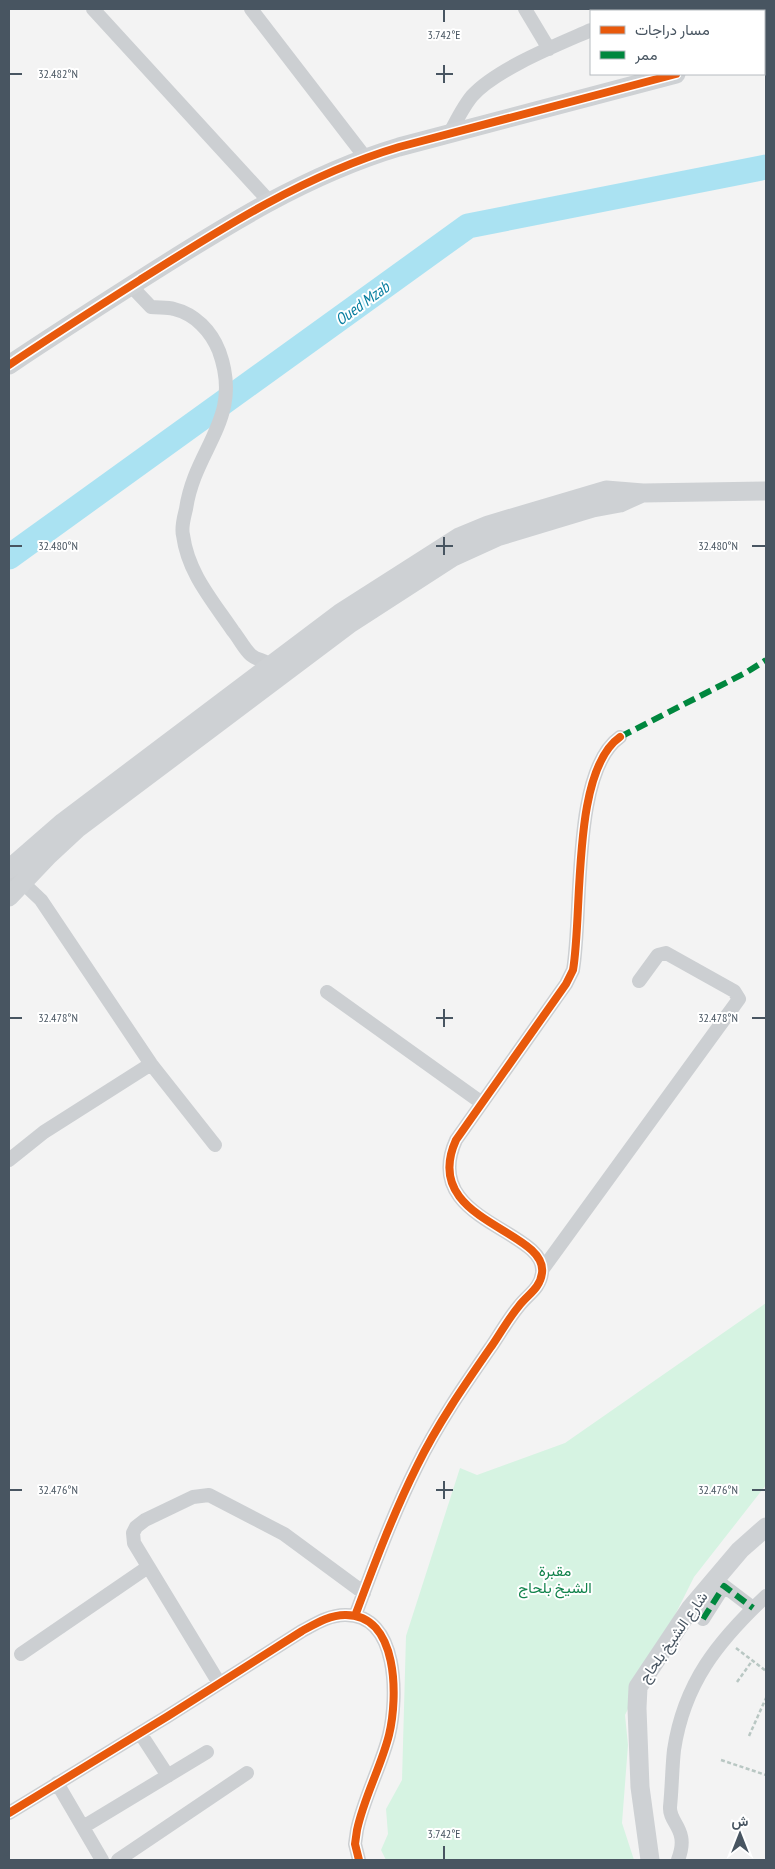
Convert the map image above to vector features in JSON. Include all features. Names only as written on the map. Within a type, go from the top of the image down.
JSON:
[{"type":"main road","points":[[9,365],[131,286],[269,202],[365,157],[672,75]]},
{"type":"main road","points":[[9,897],[16,879],[276,670],[340,613],[431,553],[466,534],[497,522],[598,492],[614,490],[643,492],[766,491]]},
{"type":"main road","points":[[9,869],[63,822],[258,684]]},
{"type":"main road","name":"شارع الشيخ بلحاج","points":[[650,1860],[640,1787],[636,1708],[638,1687],[690,1609],[740,1550],[766,1527]]},
{"type":"street","points":[[93,9],[269,202]]},
{"type":"street","points":[[251,9],[365,157]]},
{"type":"street","points":[[525,9],[549,49]]},
{"type":"street","points":[[450,133],[463,110],[480,88],[549,49],[590,30]]},
{"type":"street","points":[[131,286],[151,306],[174,309],[192,316],[202,324],[218,348],[224,365],[227,386],[226,403],[192,483],[182,532],[186,553],[199,582],[251,656],[276,670]]},
{"type":"street","points":[[251,656],[250,668],[258,684]]},
{"type":"street","points":[[355,1616],[417,1465],[470,1378],[520,1305],[541,1281],[542,1270],[537,1254],[473,1210],[455,1191],[448,1161],[456,1140],[566,984],[573,970],[580,874],[589,804],[600,761],[609,746],[620,736]]},
{"type":"street","points":[[16,879],[41,900],[151,1064],[215,1145]]},
{"type":"street","points":[[542,1270],[739,1000],[738,995],[734,992],[666,952],[658,955],[639,981]]},
{"type":"street","points":[[327,992],[482,1103]]},
{"type":"street","points":[[9,1160],[44,1132],[151,1064]]},
{"type":"street","points":[[219,1683],[134,1542],[133,1533],[136,1527],[145,1520],[193,1498],[209,1495],[284,1534],[364,1593]]},
{"type":"street","points":[[21,1654],[148,1567]]},
{"type":"street","points":[[702,1619],[724,1586],[753,1608]]},
{"type":"street","points":[[678,1860],[682,1833],[670,1809],[678,1730],[700,1672],[723,1638],[766,1596]]},
{"type":"street","points":[[9,1812],[302,1631],[325,1619],[345,1614],[355,1616],[376,1627],[384,1639],[392,1668],[393,1684],[389,1734],[357,1830],[355,1844],[359,1860]]},
{"type":"street","points":[[140,1732],[168,1776]]},
{"type":"street","points":[[82,1827],[207,1752]]},
{"type":"street","points":[[118,1860],[247,1773]]},
{"type":"street","points":[[57,1783],[102,1860]]},
{"type":"path","points":[[723,1638],[766,1671]]},
{"type":"path","points":[[737,1682],[752,1661]]},
{"type":"path","points":[[749,1736],[766,1698]]},
{"type":"path","points":[[721,1760],[766,1776]]},
{"type":"green space","name":"مقبرة الشيخ بلحاج","points":[[766,1303],[766,1485],[694,1577],[625,1715],[628,1745],[622,1823],[634,1860],[386,1860],[381,1850],[388,1834],[386,1809],[402,1780],[406,1636],[460,1468],[477,1475],[565,1443]]},
{"type":"waterway","name":"Oued Mzab","points":[[9,557],[468,226],[766,167]]},
{"type":"marked path","points":[[620,737],[747,672],[766,660]]},
{"type":"marked path","points":[[703,1619],[724,1586],[753,1608]]},
{"type":"cycle path","points":[[9,365],[233,222],[330,172],[399,147],[672,75]]},
{"type":"cycle path","points":[[355,1616],[392,1521],[425,1450],[508,1320],[536,1288],[541,1279],[542,1273],[539,1258],[526,1245],[487,1221],[469,1207],[455,1189],[449,1167],[456,1140],[566,984],[573,970],[586,811],[593,780],[604,754],[620,737]]},
{"type":"cycle path","points":[[9,1813],[302,1631],[328,1618],[345,1615],[363,1618],[376,1628],[385,1643],[391,1661],[393,1681],[394,1700],[389,1735],[357,1830],[355,1844],[359,1860]]}]
